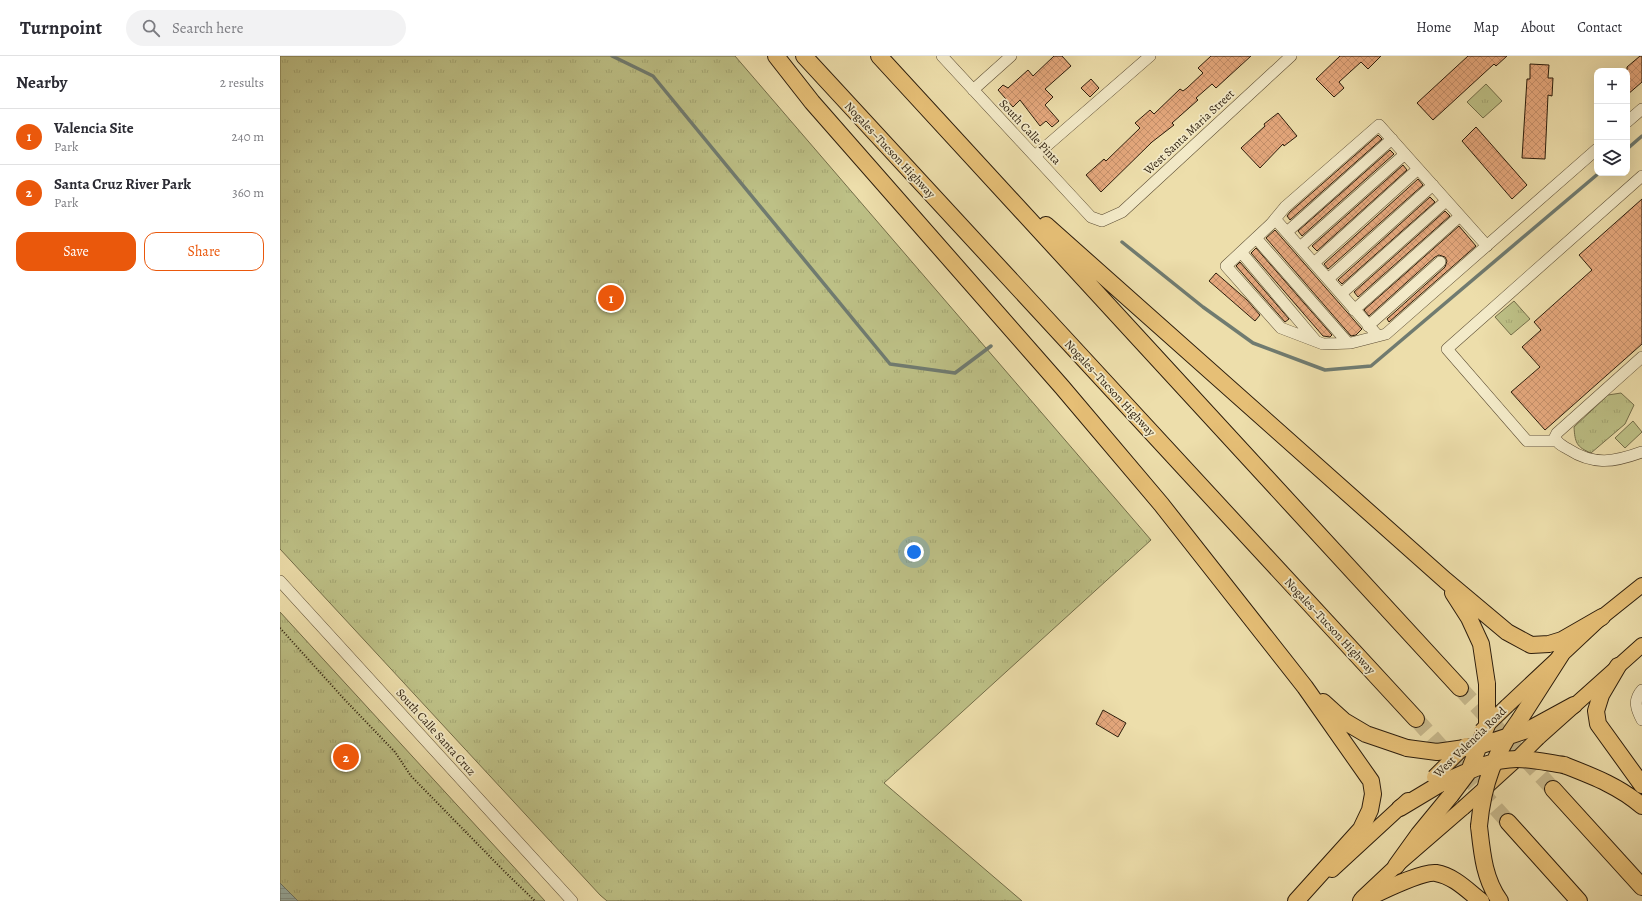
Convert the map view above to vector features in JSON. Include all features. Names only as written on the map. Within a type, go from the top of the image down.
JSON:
[{"type":"highway","points":[[776,56],[812,102],[1062,387],[1151,492],[1305,687],[1371,781],[1373,794],[1370,810],[1361,829],[1297,901]]},
{"type":"highway","name":"Nogales–Tucson Highway","points":[[804,56],[1416,719]]},
{"type":"highway","points":[[879,56],[1460,688]]},
{"type":"highway","points":[[976,162],[1445,580],[1507,632],[1531,645],[1549,644],[1562,640],[1602,617]]},
{"type":"highway","points":[[1396,866],[1419,834],[1451,796],[1469,771],[1487,725],[1487,684],[1481,644],[1469,618],[1445,580]]},
{"type":"highway","points":[[1530,729],[1562,655]]},
{"type":"highway","points":[[1618,666],[1601,695],[1596,711],[1598,724],[1642,785]]},
{"type":"highway","points":[[1305,687],[1344,721],[1366,734],[1407,748],[1437,752],[1479,746],[1530,729],[1574,705]]},
{"type":"highway","points":[[1500,901],[1488,879],[1483,861],[1479,826],[1484,789],[1493,763],[1506,737]]},
{"type":"highway","points":[[1400,808],[1437,781],[1493,763],[1517,759],[1564,765],[1605,781],[1632,797],[1642,806]]},
{"type":"highway","points":[[1553,789],[1642,886]]},
{"type":"highway","points":[[1508,822],[1579,901]]},
{"type":"highway","points":[[1360,901],[1414,878],[1436,873],[1454,880],[1481,901]]},
{"type":"main road","name":"West Valencia Road","points":[[1437,781],[1463,749],[1487,725],[1602,617],[1642,585]]},
{"type":"main road","points":[[1574,705],[1642,644]]},
{"type":"main road","points":[[1360,901],[1396,866],[1517,759],[1530,729]]},
{"type":"main road","points":[[1297,901],[1400,808]]},
{"type":"street","name":"South Calle Pinta","points":[[942,56],[1091,216],[1102,221]]},
{"type":"street","points":[[973,90],[1011,56]]},
{"type":"street","points":[[1035,156],[1150,56]]},
{"type":"street","name":"West Santa Maria Street","points":[[1102,221],[1122,212],[1291,56]]},
{"type":"street","points":[[1630,119],[1642,109]]},
{"type":"street","points":[[1487,246],[1379,125],[1285,207],[1256,238],[1226,266],[1281,328],[1323,344],[1348,343],[1386,334],[1487,246],[1503,232],[1594,152]]},
{"type":"street","points":[[1287,232],[1392,139]]},
{"type":"street","points":[[1300,247],[1405,154]]},
{"type":"street","points":[[1314,263],[1418,169]]},
{"type":"street","points":[[1642,176],[1447,349],[1527,441],[1556,441],[1576,455],[1598,461],[1624,459],[1642,452]]},
{"type":"street","points":[[1328,279],[1433,185]]},
{"type":"street","points":[[1341,294],[1446,200]]},
{"type":"street","points":[[1354,310],[1460,216]]},
{"type":"street","points":[[1275,219],[1378,336]]},
{"type":"street","points":[[1256,238],[1348,343]]},
{"type":"street","points":[[1241,252],[1316,341]]},
{"type":"street","points":[[1368,326],[1440,262]]},
{"type":"street","points":[[1556,441],[1555,438],[1557,433],[1642,357]]},
{"type":"street","name":"South Calle Santa Cruz","points":[[280,581],[572,901]]},
{"type":"street","points":[[1642,690],[1637,695],[1636,706],[1642,720]]},
{"type":"path","points":[[280,628],[345,700],[395,752],[411,776],[535,901]]},
{"type":"green space","points":[[280,56],[735,56],[1151,540],[884,783],[1022,901],[607,901],[280,549]]},
{"type":"green space","points":[[1486,84],[1502,101],[1483,118],[1467,102]]},
{"type":"green space","points":[[1514,301],[1530,319],[1511,335],[1495,317]]},
{"type":"green space","points":[[1621,393],[1634,405],[1625,424],[1591,453],[1582,449],[1577,443],[1574,427],[1608,395]]},
{"type":"green space","points":[[1633,421],[1642,432],[1625,448],[1615,438]]},
{"type":"green space","points":[[280,612],[545,901],[280,901]]},
{"type":"water","points":[[280,883],[298,901],[280,901]]},
{"type":"building","points":[[1054,56],[1062,56],[1071,66],[1045,89],[1053,97],[1045,105],[1059,121],[1052,127],[1046,121],[1040,126],[1020,100],[1013,107],[998,90],[1003,85],[1008,88],[1028,70],[1033,76]]},
{"type":"building","points":[[1211,56],[1251,56],[1216,88],[1212,84],[1196,98],[1198,100],[1172,123],[1174,125],[1152,142],[1101,192],[1086,175],[1104,159],[1106,161],[1140,128],[1135,123],[1150,110],[1154,114],[1180,89],[1183,91],[1203,73],[1198,68]]},
{"type":"building","points":[[1340,56],[1381,56],[1368,69],[1361,62],[1339,82],[1344,88],[1334,97],[1316,79]]},
{"type":"building","points":[[1468,56],[1507,56],[1496,66],[1494,64],[1433,120],[1417,103]]},
{"type":"building","points":[[1642,56],[1642,82],[1630,92],[1630,68],[1627,67]]},
{"type":"building","points":[[1530,64],[1549,65],[1548,78],[1553,78],[1552,96],[1548,95],[1545,159],[1522,158],[1527,79],[1530,79]]},
{"type":"building","points":[[1091,79],[1099,88],[1090,97],[1081,88]]},
{"type":"building","points":[[1278,113],[1297,136],[1284,146],[1283,144],[1260,168],[1241,148],[1265,126],[1264,124]]},
{"type":"building","points":[[1476,127],[1527,185],[1512,199],[1462,141]]},
{"type":"building","points":[[1378,135],[1382,139],[1290,220],[1287,216],[1290,212]]},
{"type":"building","points":[[1390,150],[1394,154],[1302,236],[1298,231]]},
{"type":"building","points":[[1403,165],[1407,170],[1317,251],[1312,246]]},
{"type":"building","points":[[1418,179],[1423,185],[1328,269],[1324,264]]},
{"type":"building","points":[[1430,197],[1435,202],[1342,284],[1338,280]]},
{"type":"building","points":[[1642,199],[1642,344],[1545,430],[1511,392],[1540,367],[1522,347],[1541,330],[1534,322],[1592,270],[1579,255]]},
{"type":"building","points":[[1445,211],[1450,216],[1358,297],[1354,292]]},
{"type":"building","points":[[1459,226],[1476,246],[1389,322],[1387,319],[1445,267],[1447,261],[1445,257],[1439,255],[1435,257],[1369,316],[1364,310]]},
{"type":"building","points":[[1275,230],[1362,329],[1356,335],[1351,336],[1266,238]]},
{"type":"building","points":[[1256,248],[1332,335],[1330,337],[1323,336],[1251,253]]},
{"type":"building","points":[[1240,262],[1289,319],[1285,322],[1236,266]]},
{"type":"building","points":[[1216,273],[1247,300],[1260,315],[1255,321],[1209,281]]},
{"type":"building","points":[[1103,710],[1126,723],[1118,737],[1096,724]]},
{"type":"waterway","points":[[612,56],[653,76],[890,364],[955,373],[991,346]]},
{"type":"waterway","points":[[1630,146],[1642,136]]},
{"type":"waterway","points":[[1122,242],[1203,307],[1253,343],[1325,370],[1371,366],[1595,176]]},
{"type":"tunnel","points":[[1460,688],[1553,789]]},
{"type":"tunnel","points":[[1416,719],[1508,822]]},
{"type":"place","name":"Valencia Site","points":[[611,298]]},
{"type":"place","name":"Santa Cruz River Park","points":[[346,757]]}]
